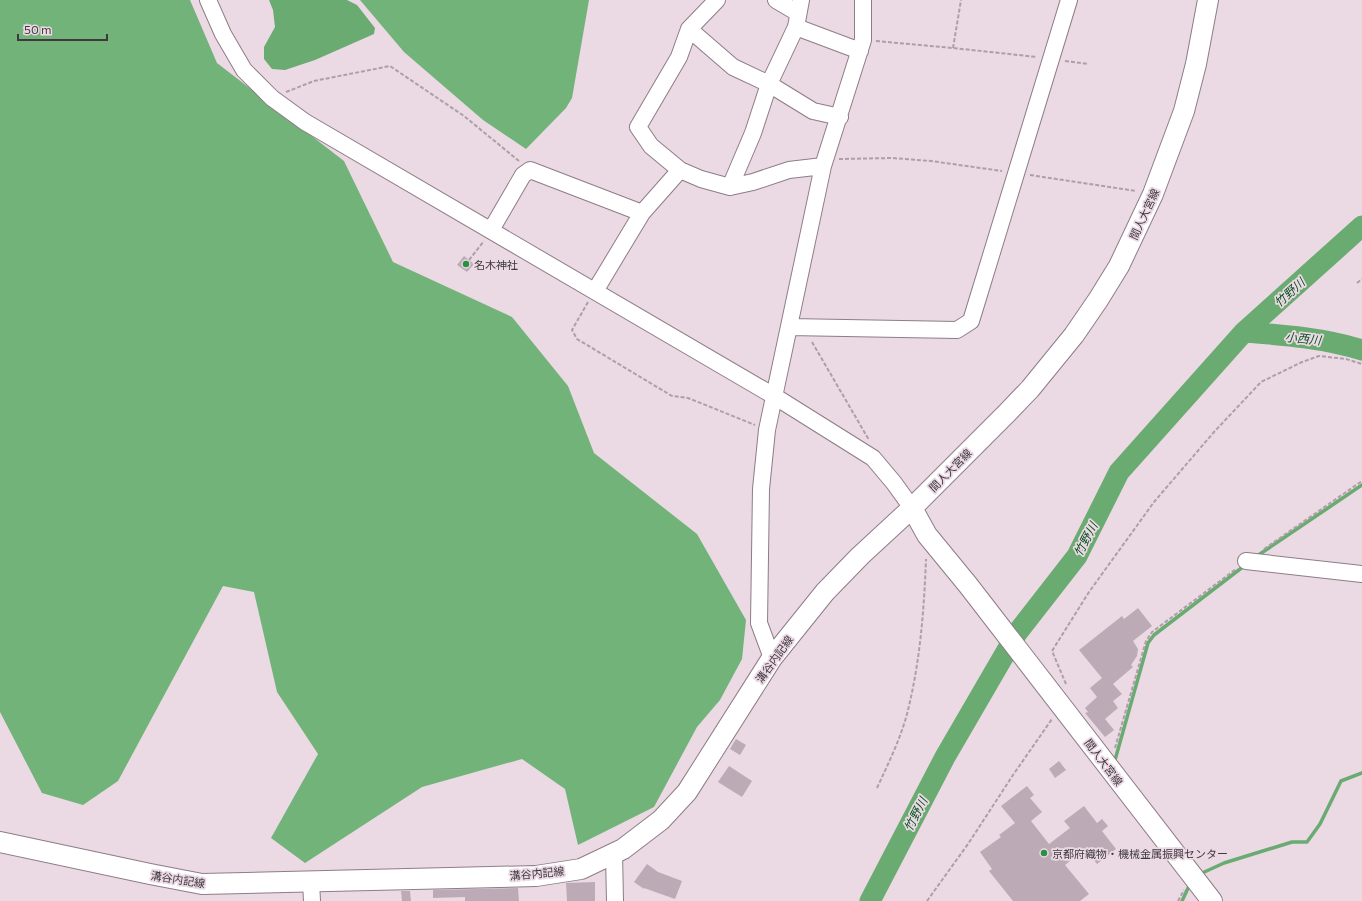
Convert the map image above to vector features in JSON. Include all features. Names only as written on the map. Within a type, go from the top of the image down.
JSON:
[{"type":"main road","name":"間人大宮線","points":[[1208,0],[1196,64],[1184,111],[1153,194],[1119,266],[1074,335],[1030,389],[912,508],[928,535],[1212,901]]},
{"type":"main road","name":"溝谷内記線","points":[[0,842],[202,884],[312,892],[536,876],[581,869],[624,849],[662,820],[687,792],[772,658],[825,592],[860,556],[912,508]]},
{"type":"street","points":[[208,0],[223,34],[244,70],[272,98],[305,122],[774,396],[873,458],[912,508]]},
{"type":"street","points":[[717,0],[689,29],[679,57],[638,127],[650,146],[680,170],[700,179],[730,187],[753,182],[789,170],[825,162]]},
{"type":"street","points":[[776,0],[798,13],[862,45]]},
{"type":"street","points":[[772,658],[759,623],[761,488],[767,430],[774,396],[796,327],[825,162],[862,45],[863,0]]},
{"type":"street","points":[[796,327],[957,330],[970,322],[1069,0]]},
{"type":"street","points":[[730,187],[798,13]]},
{"type":"street","points":[[689,29],[733,67],[769,84],[813,111],[840,117]]},
{"type":"street","points":[[491,230],[523,175],[530,170],[642,213]]},
{"type":"street","points":[[594,291],[642,213],[680,170]]},
{"type":"street","points":[[1246,561],[1362,574]]},
{"type":"street","points":[[614,853],[615,901]]},
{"type":"path","points":[[953,48],[961,0]]},
{"type":"path","points":[[862,45],[953,48],[1088,64]]},
{"type":"path","points":[[272,98],[314,81],[390,66],[464,116],[530,170]]},
{"type":"path","points":[[825,162],[892,158],[931,161],[1016,172],[1153,194]]},
{"type":"path","points":[[469,260],[491,230]]},
{"type":"path","points":[[1357,283],[1362,279]]},
{"type":"path","points":[[594,291],[572,330],[577,339],[672,396],[688,398],[767,430]]},
{"type":"path","points":[[796,327],[869,437],[873,458]]},
{"type":"path","points":[[927,901],[968,844],[1021,763],[1068,698],[1065,682],[1052,651],[1089,592],[1154,502],[1214,432],[1262,382],[1302,362],[1319,356],[1346,359],[1362,364]]},
{"type":"path","points":[[1109,768],[1146,641],[1152,632],[1246,561],[1362,481]]},
{"type":"path","points":[[877,788],[895,750],[916,677],[921,640],[928,535]]},
{"type":"shaded area","points":[[0,0],[190,0],[217,63],[344,161],[393,262],[512,317],[568,386],[594,453],[697,534],[746,620],[742,659],[720,700],[697,727],[654,807],[578,845],[565,789],[522,759],[422,787],[305,863],[271,838],[318,754],[277,692],[254,592],[223,586],[118,781],[83,805],[42,793],[0,712]]},
{"type":"shaded area","points":[[269,0],[347,0],[357,5],[375,28],[374,34],[315,60],[285,70],[272,69],[264,59],[264,47],[275,27],[273,10]]},
{"type":"shaded area","points":[[360,0],[589,0],[572,98],[566,108],[526,149],[483,120],[404,52]]},
{"type":"building","points":[[464,256],[474,264],[467,272],[457,265]]},
{"type":"building","points":[[1138,608],[1152,626],[1133,641],[1138,649],[1137,656],[1131,665],[1133,667],[1113,684],[1122,694],[1113,701],[1118,708],[1105,719],[1114,730],[1105,737],[1085,713],[1088,712],[1085,708],[1097,697],[1090,688],[1102,678],[1079,650],[1122,616],[1124,619]]},
{"type":"building","points":[[736,739],[746,745],[740,755],[730,749]]},
{"type":"building","points":[[1059,761],[1066,770],[1055,778],[1049,769]]},
{"type":"building","points":[[729,766],[752,781],[742,797],[718,782]]},
{"type":"building","points":[[1027,786],[1034,795],[1030,798],[1042,812],[1031,821],[1049,844],[1070,828],[1064,821],[1084,806],[1097,823],[1102,819],[1108,826],[1102,831],[1116,849],[1097,864],[1085,849],[1065,865],[1089,894],[1080,901],[1013,901],[989,871],[992,869],[980,852],[1001,837],[999,835],[1015,823],[1001,806]]},
{"type":"building","points":[[647,864],[658,872],[682,881],[675,899],[644,889],[634,882]]},
{"type":"building","points":[[595,882],[595,901],[567,901],[566,883]]},
{"type":"building","points":[[518,888],[519,901],[465,901],[465,897],[433,898],[433,890]]},
{"type":"building","points":[[401,891],[410,891],[411,901],[402,901]]},
{"type":"waterway","name":"竹野川","points":[[870,901],[945,757],[1017,633],[1077,556],[1119,472],[1244,332],[1362,226]]},
{"type":"waterway","name":"小西川","points":[[1244,332],[1318,340],[1362,350]]},
{"type":"waterway","points":[[1257,556],[1362,485]]},
{"type":"waterway","points":[[1115,760],[1148,643],[1154,635],[1244,566]]},
{"type":"waterway","points":[[1200,874],[1224,863],[1292,842],[1307,842],[1320,824],[1341,781],[1362,773]]},
{"type":"waterway","points":[[1182,901],[1190,884]]},
{"type":"place","name":"名木神社","points":[[466,264]]},
{"type":"place","name":"京都府織物・機械金属振興センター","points":[[1044,853]]}]
